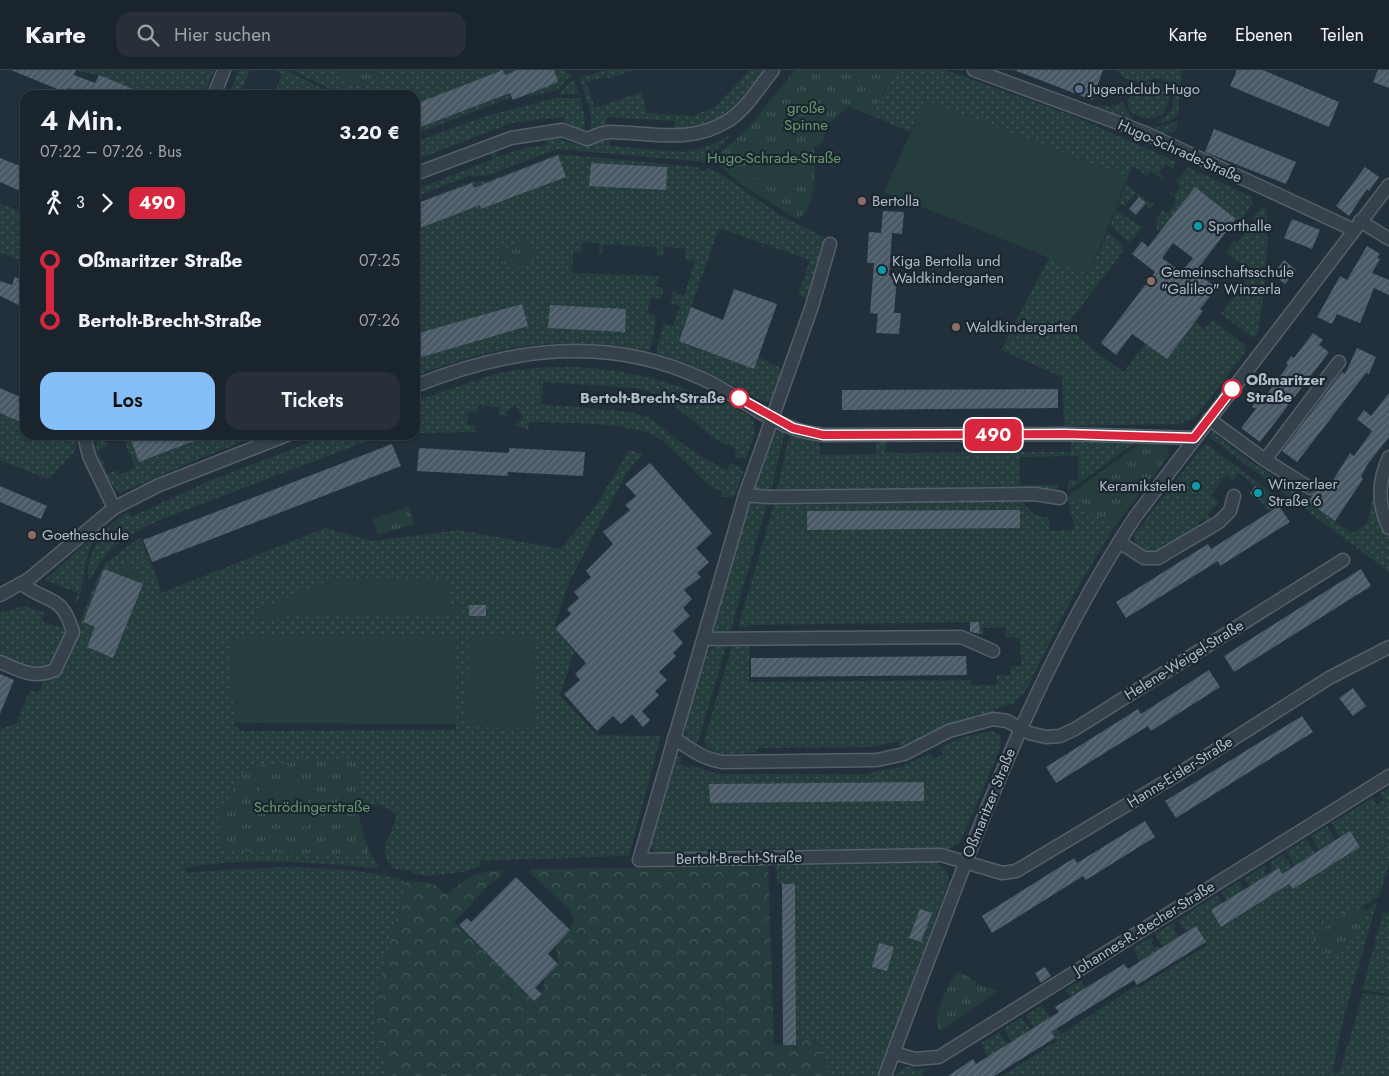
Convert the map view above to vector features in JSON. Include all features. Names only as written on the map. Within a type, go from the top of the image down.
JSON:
[{"type":"street","points":[[216,90],[224,70]]},
{"type":"street","points":[[420,172],[511,138],[562,130],[587,139],[606,131],[678,136],[695,134],[730,119],[747,102],[773,70]]},
{"type":"street","name":"Hugo-Schrade-Straße","points":[[974,70],[1144,132],[1270,193],[1357,225],[1389,239]]},
{"type":"street","name":"Oßmaritzer Straße","points":[[885,1076],[965,862],[1020,728],[1074,620],[1135,517],[1389,185]]},
{"type":"street","name":"Bertolt-Brecht-Straße","points":[[830,244],[812,306],[771,417],[745,495],[639,860],[941,856],[965,862]]},
{"type":"street","points":[[420,384],[460,368],[490,360],[547,352],[588,350],[650,360],[682,371],[721,388],[793,428],[823,435],[1065,434],[1194,438]]},
{"type":"street","points":[[1264,460],[1339,362]]},
{"type":"street","points":[[1209,419],[1264,460],[1310,488]]},
{"type":"street","points":[[85,440],[89,456],[114,508]]},
{"type":"street","points":[[0,595],[22,584],[114,508],[157,486],[274,440]]},
{"type":"street","points":[[1389,457],[1382,474],[1380,498],[1389,528]]},
{"type":"street","points":[[745,495],[769,497],[1035,494],[1060,498]]},
{"type":"street","points":[[1119,542],[1144,558],[1158,558],[1219,522],[1230,511],[1234,496]]},
{"type":"street","name":"Helene-Weigel-Straße","points":[[1020,728],[1029,733],[1046,737],[1066,734],[1343,560]]},
{"type":"street","points":[[0,662],[28,674],[42,675],[55,670],[74,632],[67,612],[59,603],[35,593],[22,584]]},
{"type":"street","points":[[704,640],[961,637],[993,651]]},
{"type":"street","name":"Hanns-Eisler-Straße","points":[[965,862],[1002,873],[1016,871],[1180,773],[1329,678],[1389,647]]},
{"type":"street","points":[[674,738],[697,754],[710,760],[723,762],[877,760],[904,754],[949,731],[993,719],[1007,721],[1020,728]]},
{"type":"street","name":"Johannes-R.-Becher-Straße","points":[[894,1053],[916,1059],[939,1057],[1389,776]]},
{"type":"green space","points":[[71,70],[214,70],[206,90],[136,90],[99,75]]},
{"type":"green space","points":[[239,70],[250,70],[241,90],[231,90]]},
{"type":"green space","points":[[273,70],[285,70],[325,90],[276,90],[282,74]]},
{"type":"green space","points":[[292,70],[503,70],[420,102],[420,90],[332,90]]},
{"type":"green space","points":[[339,70],[379,70],[382,77],[347,90]]},
{"type":"green space","points":[[503,70],[517,70],[505,75]]},
{"type":"green space","points":[[554,70],[564,70],[573,76],[565,81],[558,90],[528,97],[527,94],[558,82]]},
{"type":"green space","points":[[607,70],[633,70],[609,79],[606,76],[586,83],[595,108],[642,92],[646,113],[693,116],[716,106],[750,70],[764,70],[736,104],[716,119],[704,124],[674,131],[674,121],[607,117],[606,126],[591,134],[591,114],[580,78]]},
{"type":"green space","name":"Hugo-Schrade-Straße","points":[[795,70],[895,70],[872,116],[849,106],[829,123],[822,143],[813,148],[815,165],[814,187],[808,207],[803,215],[797,219],[739,183],[716,162],[716,157],[749,127]]},
{"type":"green space","points":[[872,70],[946,70],[1071,115],[1177,162],[1172,169],[1166,164],[1159,173],[1164,180],[1151,171],[1147,176],[1135,167],[1131,167],[1128,177],[925,100],[910,132],[849,106],[870,103],[881,98],[885,93],[888,80]]},
{"type":"green space","points":[[1117,70],[1182,70],[1178,115],[1170,121],[1154,124],[1162,120],[1172,110],[1173,94],[1170,86],[1157,78],[1138,83],[1125,78]]},
{"type":"green space","points":[[574,80],[579,94],[559,94],[567,84]]},
{"type":"green space","points":[[1151,81],[1166,86],[1169,101],[1161,115],[1152,118],[1137,116],[1130,111],[1127,101],[1136,87]]},
{"type":"green space","points":[[510,93],[512,97],[420,132],[420,127]]},
{"type":"green space","points":[[556,98],[580,98],[584,113],[585,134],[564,126],[564,117],[512,123],[420,158],[420,140],[483,117]]},
{"type":"green space","points":[[925,100],[1128,177],[1089,274],[884,192]]},
{"type":"green space","points":[[1122,102],[1134,121],[1155,128],[1178,121],[1176,131],[1162,135],[1095,109],[1097,105],[1111,107]]},
{"type":"green space","points":[[731,135],[704,162],[557,149],[486,176],[469,176],[420,195],[420,188],[493,159],[490,150],[495,149],[497,157],[524,148],[546,145],[546,136],[579,145],[610,139],[610,146],[682,152],[708,146]]},
{"type":"green space","points":[[750,146],[804,152],[800,184],[746,177]]},
{"type":"green space","points":[[558,154],[697,167],[704,172],[708,168],[718,172],[781,216],[824,237],[826,243],[807,298],[798,295],[810,260],[719,228],[679,341],[754,369],[758,357],[779,367],[781,373],[772,400],[766,403],[699,369],[656,353],[664,323],[673,326],[680,306],[671,303],[673,292],[684,296],[695,262],[685,259],[685,248],[664,247],[663,256],[657,256],[657,247],[603,244],[602,253],[599,253],[599,243],[582,242],[582,252],[573,252],[572,273],[659,276],[656,286],[664,289],[661,299],[652,297],[647,312],[654,315],[656,324],[650,351],[618,346],[559,343],[503,350],[475,356],[420,374],[420,228],[480,205],[482,209],[566,177],[557,155],[474,188],[471,183],[420,201],[470,182],[487,181]],"holes":[[[591,163],[667,167],[590,185]]]},
{"type":"green space","points":[[1188,167],[1252,197],[1252,205],[1240,222],[1195,187],[1160,232],[1157,230],[1156,223],[1161,211],[1169,213],[1176,198],[1169,194],[1170,191],[1174,195],[1181,187],[1176,182]]},
{"type":"green space","points":[[1126,185],[1150,203],[1154,203],[1151,210],[1135,194],[1125,206],[1122,204],[1117,208]]},
{"type":"green space","points":[[0,203],[20,211],[20,260],[0,252]]},
{"type":"green space","points":[[1264,206],[1267,229],[1266,269],[1259,325],[1257,335],[1253,338],[1221,314],[1252,273],[1226,252],[1234,241],[1237,243],[1255,220],[1252,218]]},
{"type":"green space","points":[[1116,210],[1142,227],[1130,243],[1110,226]]},
{"type":"green space","points":[[1108,232],[1123,245],[1124,250],[1070,321],[1077,334],[1092,349],[1124,372],[1145,343],[1167,359],[1195,322],[1205,329],[1213,320],[1246,346],[1245,353],[1195,418],[1179,424],[1064,426],[1062,377],[1001,350],[1049,258],[1089,274]]},
{"type":"green space","points":[[520,242],[526,242],[534,251],[531,259],[517,268],[506,266],[500,260],[502,250]]},
{"type":"green space","points":[[533,368],[592,368],[629,373],[664,382],[718,402],[720,399],[749,416],[754,425],[754,431],[746,459],[734,457],[737,449],[715,439],[661,395],[636,388],[543,382],[541,404],[631,412],[648,417],[695,453],[727,471],[731,463],[739,467],[743,472],[735,495],[732,497],[721,497],[723,492],[711,487],[663,441],[651,434],[618,426],[580,423],[529,422],[528,430],[514,425],[524,418],[515,405],[506,412],[508,416],[498,415],[499,407],[478,405],[477,412],[468,412],[467,425],[476,425],[475,432],[420,433],[420,399],[498,373]]},
{"type":"green space","points":[[0,413],[20,422],[20,440],[78,440],[74,452],[50,477],[45,478],[0,460]]},
{"type":"green space","points":[[778,431],[785,432],[770,494],[757,493],[753,489],[773,433]]},
{"type":"green space","points":[[1214,431],[1217,436],[1254,464],[1310,499],[1308,503],[1351,533],[1356,532],[1368,521],[1372,501],[1375,500],[1389,538],[1389,572],[1209,437]]},
{"type":"green space","points":[[790,434],[820,443],[820,455],[876,454],[876,443],[886,441],[886,452],[901,453],[1004,452],[1004,441],[1015,441],[1015,452],[1071,452],[1071,440],[1136,442],[1068,491],[1068,480],[1078,480],[1078,456],[1020,457],[1020,485],[1059,485],[1055,490],[776,493]]},
{"type":"green space","points":[[126,440],[131,440],[139,462],[196,440],[247,440],[120,493],[110,483],[102,467],[99,458],[96,441],[107,442],[107,446],[98,450],[107,474],[117,470],[119,475],[135,467],[125,443]]},
{"type":"green space","points":[[316,440],[370,440],[165,518],[141,529],[113,548],[91,579],[88,578],[90,558],[99,540],[111,524],[128,512],[131,517],[209,481]]},
{"type":"green space","points":[[1205,443],[1285,503],[1270,512],[1260,500],[1265,492],[1238,473],[1233,481],[1226,475],[1211,495],[1219,502],[1208,514],[1212,523],[1209,525],[1205,519],[1198,523],[1202,529],[1175,546],[1148,554],[1136,547],[1134,535]]},
{"type":"green space","points":[[1157,444],[1167,448],[1169,455],[1114,527],[1074,594],[1026,690],[1014,703],[993,710],[993,714],[901,749],[898,741],[873,747],[758,748],[757,752],[728,754],[713,751],[704,741],[733,643],[749,645],[749,682],[971,680],[971,685],[997,685],[997,675],[1011,675],[1011,666],[1021,666],[1020,638],[1006,637],[1006,627],[983,628],[983,637],[980,634],[979,622],[748,625],[748,627],[738,627],[775,501],[1019,499],[1035,515],[1049,518],[1049,531],[1074,530],[1068,496],[1138,445]]},
{"type":"green space","points":[[1157,444],[1167,448],[1169,455],[1115,525],[1067,499],[1068,496],[1138,445]]},
{"type":"green space","points":[[629,450],[643,454],[627,472],[569,582],[554,627],[574,651],[560,696],[597,735],[661,736],[629,856],[480,861],[480,866],[463,872],[429,876],[415,874],[410,870],[394,869],[388,862],[385,849],[386,843],[396,815],[383,806],[359,804],[364,836],[370,852],[379,866],[375,868],[255,861],[207,864],[184,868],[187,873],[269,868],[326,869],[381,875],[406,881],[382,975],[375,1015],[378,1043],[384,1061],[393,1076],[0,1076],[0,729],[16,724],[30,690],[36,692],[40,690],[44,680],[61,669],[96,581],[105,564],[140,537],[156,575],[161,593],[325,528],[373,541],[459,530],[561,549],[597,504]],"holes":[[[336,578],[450,579],[450,607],[295,614],[260,621],[255,611]],[[264,635],[457,636],[456,730],[242,731],[234,725],[234,706]]]},
{"type":"green space","points":[[768,501],[729,636],[716,635],[712,631],[749,504],[751,502]]},
{"type":"green space","points":[[409,507],[414,524],[378,535],[373,519]]},
{"type":"green space","points":[[100,530],[89,551],[77,603],[75,602],[78,593],[45,580]]},
{"type":"green space","points":[[127,563],[138,570],[139,583],[116,574],[118,569]]},
{"type":"green space","points":[[336,578],[450,579],[450,606],[462,607],[462,615],[295,614],[259,621],[255,611]]},
{"type":"green space","points":[[24,606],[45,613],[41,621],[65,629],[65,643],[62,654],[55,664],[43,673],[0,659],[0,613]]},
{"type":"green space","points":[[244,635],[457,636],[457,724],[234,723],[234,706],[229,693],[231,641]]},
{"type":"green space","points":[[468,635],[536,636],[535,728],[467,727]]},
{"type":"green space","points":[[727,644],[696,748],[686,737],[685,723],[706,650]]},
{"type":"green space","points":[[992,731],[1000,735],[1001,746],[960,843],[948,850],[770,849],[667,857],[658,856],[651,847],[651,838],[676,756],[682,757],[680,764],[689,768],[691,765],[710,772],[724,774],[864,774],[901,767],[930,753],[934,759],[943,754],[940,748],[963,737]],"holes":[[[924,782],[924,801],[710,803],[710,784]]]},
{"type":"green space","name":"Schrödingerstraße","points":[[357,757],[360,820],[369,855],[222,851],[219,812],[246,769],[261,765]]},
{"type":"green space","points":[[259,779],[308,779],[308,827],[282,827],[282,803],[259,803]]},
{"type":"green space","points":[[1389,788],[1389,864],[1379,896],[1360,908],[1364,912],[1377,902],[1345,1013],[1332,1073],[1340,1072],[1363,993],[1389,996],[1389,1076],[1002,1076],[1057,1041],[1044,1022],[1034,1028],[1026,1015],[1042,1005],[1061,1034],[1136,986],[1138,988],[1207,945],[1196,926],[1186,932],[1178,920],[1217,895],[1222,903],[1211,911],[1222,927],[1289,884],[1293,889],[1360,847],[1350,831],[1340,837],[1331,823],[1373,798],[1377,805],[1384,800],[1380,793]]},
{"type":"green space","points":[[1327,826],[1336,840],[1319,850],[1311,836]]},
{"type":"green space","points":[[1306,839],[1315,853],[1295,866],[1286,851]]},
{"type":"green space","points":[[1283,854],[1292,867],[1283,873],[1278,868],[1272,872],[1270,863]]},
{"type":"green space","points":[[776,860],[937,862],[947,871],[949,882],[878,1076],[833,1076],[813,1038],[806,1038],[796,1045],[795,884],[777,884]]},
{"type":"green space","points":[[768,861],[774,1045],[796,1045],[806,1038],[813,1038],[833,1076],[393,1076],[388,1069],[378,1043],[375,1015],[385,959],[406,881],[432,884],[448,894],[453,888],[472,876],[502,870],[501,876],[489,885],[454,922],[534,1001],[542,994],[545,978],[558,964],[556,945],[570,930],[574,919],[569,909],[529,872],[531,869],[636,868]]},
{"type":"green space","points":[[1265,865],[1267,868],[1264,870],[1267,875],[1249,886],[1244,879]]},
{"type":"green space","points":[[1239,881],[1244,890],[1226,901],[1222,892]]},
{"type":"green space","points":[[1355,908],[1365,909],[1365,916],[1358,929],[1331,957],[1311,938],[1344,913]]},
{"type":"green space","points":[[1389,912],[1389,994],[1362,990],[1383,913]]},
{"type":"green space","points":[[1173,923],[1176,926],[1173,928],[1179,937],[1163,947],[1155,934]]},
{"type":"green space","points":[[1151,937],[1154,940],[1151,942],[1155,948],[1158,947],[1160,949],[1140,961],[1133,948]]},
{"type":"green space","points":[[961,972],[979,984],[998,991],[941,1031],[937,1027],[940,1006],[956,973]]},
{"type":"green space","points":[[1082,980],[1082,984],[1087,987],[1072,997],[1069,993],[1067,994],[1065,990]]},
{"type":"green space","points":[[1021,1018],[1031,1030],[1011,1042],[1004,1028]]},
{"type":"green space","points":[[999,1032],[1008,1044],[988,1057],[981,1043]]},
{"type":"green space","points":[[913,1066],[913,1069],[929,1069],[921,1073],[923,1076],[893,1076],[905,1067]]},
{"type":"building","points":[[11,70],[76,70],[74,75],[95,83],[99,75],[136,90],[74,90],[69,88],[68,90],[60,90]]},
{"type":"building","points":[[503,70],[505,75],[517,70],[554,70],[558,82],[513,100],[510,93],[420,127],[420,102]]},
{"type":"building","name":"Jugendclub Hugo","points":[[1014,70],[1103,70],[1092,100]]},
{"type":"building","points":[[1237,70],[1263,70],[1339,102],[1329,127],[1230,86]]},
{"type":"building","points":[[1378,70],[1389,70],[1389,88],[1373,82]]},
{"type":"building","points":[[1214,129],[1296,162],[1286,184],[1205,152]]},
{"type":"building","points":[[558,155],[566,177],[481,209],[480,205],[420,228],[420,202],[472,183],[474,188]]},
{"type":"building","points":[[0,158],[20,166],[20,191],[0,182]]},
{"type":"building","points":[[591,163],[667,167],[666,190],[589,186]]},
{"type":"building","points":[[1365,167],[1379,177],[1369,191],[1367,189],[1349,216],[1336,206]]},
{"type":"building","points":[[1195,187],[1236,219],[1195,272],[1217,288],[1200,309],[1203,311],[1167,359],[1132,334],[1116,355],[1101,343],[1155,272],[1132,254],[1142,241],[1148,247]],"holes":[[[1173,243],[1193,258],[1181,272],[1162,258]]]},
{"type":"building","points":[[1139,197],[1146,203],[1136,215],[1129,209]]},
{"type":"building","name":"Kiga Bertolla und Waldkindergarten","points":[[883,211],[904,212],[902,234],[892,233],[889,276],[897,277],[894,313],[901,313],[899,334],[876,333],[878,314],[870,313],[874,263],[867,263],[869,232],[881,233]]},
{"type":"building","points":[[1292,219],[1320,230],[1312,249],[1284,238]]},
{"type":"building","points":[[1367,246],[1380,254],[1377,258],[1380,259],[1372,273],[1389,280],[1389,295],[1374,288],[1360,323],[1337,314],[1332,324],[1317,317],[1340,276],[1347,280]]},
{"type":"building","points":[[1284,260],[1296,270],[1285,284],[1273,274]]},
{"type":"building","points":[[15,277],[20,279],[20,306],[0,296],[0,281],[12,285]]},
{"type":"building","points":[[734,289],[777,304],[754,369],[679,341],[691,307],[723,320]]},
{"type":"building","points":[[522,304],[528,326],[420,358],[420,333]]},
{"type":"building","points":[[550,305],[626,309],[625,332],[548,328]]},
{"type":"building","points":[[1313,333],[1323,340],[1319,345],[1329,352],[1260,442],[1241,428],[1256,409],[1252,407],[1259,397],[1263,400],[1288,365],[1286,363],[1291,356],[1294,358]]},
{"type":"building","points":[[1357,348],[1376,357],[1369,374],[1366,373],[1297,462],[1282,451],[1342,372],[1345,374]]},
{"type":"building","points":[[0,388],[20,397],[20,422],[0,413]]},
{"type":"building","points":[[1058,389],[1058,408],[842,410],[842,390]]},
{"type":"building","points":[[1389,393],[1389,437],[1367,465],[1361,477],[1363,479],[1335,521],[1308,502],[1323,480],[1330,485],[1350,453],[1354,456],[1372,431],[1357,419],[1364,410],[1371,416]]},
{"type":"building","points":[[131,440],[197,440],[139,462]]},
{"type":"building","points":[[392,444],[401,466],[152,562],[143,540]]},
{"type":"building","points":[[419,448],[509,453],[509,448],[585,452],[583,476],[508,472],[508,476],[417,471]]},
{"type":"building","points":[[650,463],[712,533],[696,548],[709,562],[697,573],[701,577],[684,590],[692,599],[683,608],[690,616],[673,631],[683,643],[673,653],[676,656],[659,672],[667,680],[655,691],[659,695],[642,711],[650,720],[643,727],[632,714],[621,724],[613,716],[597,731],[564,694],[580,680],[575,674],[586,663],[555,628],[571,614],[567,609],[579,598],[574,592],[591,577],[586,571],[613,544],[603,532],[630,510],[625,505],[636,496],[625,484]]},
{"type":"building","points":[[0,486],[47,506],[41,519],[0,502]]},
{"type":"building","name":"Winzerlaer Straße 6","points":[[1255,486],[1265,492],[1260,500],[1250,494]]},
{"type":"building","points":[[1279,506],[1290,522],[1220,566],[1218,561],[1126,618],[1116,602],[1208,544],[1211,549]]},
{"type":"building","points":[[1020,510],[1020,528],[807,530],[807,511]]},
{"type":"building","points":[[104,569],[143,584],[113,658],[87,647],[95,627],[83,622]]},
{"type":"building","points":[[1361,569],[1371,586],[1234,672],[1224,656]]},
{"type":"building","points":[[469,605],[486,605],[486,616],[469,616]]},
{"type":"building","points":[[970,622],[979,622],[980,634],[970,632]]},
{"type":"building","points":[[966,656],[967,675],[751,677],[751,658]]},
{"type":"building","points":[[1209,670],[1220,687],[1151,731],[1148,726],[1056,783],[1046,767],[1138,709],[1141,714]]},
{"type":"building","points":[[0,674],[14,680],[0,714]]},
{"type":"building","points":[[1353,688],[1366,706],[1353,716],[1339,698]]},
{"type":"building","points":[[1302,716],[1313,732],[1176,818],[1165,801]]},
{"type":"building","points":[[924,782],[924,801],[710,803],[709,784]]},
{"type":"building","points":[[1145,821],[1155,837],[1086,880],[1083,876],[992,933],[982,916],[1074,858],[1077,863]]},
{"type":"building","points":[[1350,831],[1360,847],[1293,889],[1289,884],[1221,927],[1211,910],[1279,868],[1282,874]]},
{"type":"building","points":[[516,877],[570,930],[548,954],[558,964],[535,988],[542,994],[534,1001],[459,925],[467,918],[471,922]]},
{"type":"building","points":[[782,884],[795,884],[796,1045],[783,1045]]},
{"type":"building","points":[[920,909],[932,913],[921,942],[909,938]]},
{"type":"building","points":[[1196,926],[1206,942],[1137,985],[1134,980],[1051,1032],[1055,1038],[994,1076],[948,1076],[973,1059],[976,1064],[1059,1012],[1055,1007],[1124,964],[1128,969]]},
{"type":"building","points":[[879,943],[894,947],[887,971],[872,967]]},
{"type":"building","points":[[1045,967],[1051,976],[1041,983],[1035,973]]},
{"type":"bus line","name":"490","points":[[739,398],[793,428],[823,435],[1065,434],[1194,438],[1232,389]]},
{"type":"place","name":"Jugendclub Hugo","points":[[1079,89]]},
{"type":"place","name":"Bertolla","points":[[862,201]]},
{"type":"place","name":"Sporthalle","points":[[1198,226]]},
{"type":"place","name":"Kiga Bertolla und Waldkindergarten","points":[[882,270]]},
{"type":"place","name":"Gemeinschaftsschule \"Galileo\" Winzerla","points":[[1151,281]]},
{"type":"place","name":"Waldkindergarten","points":[[956,327]]},
{"type":"place","name":"Oßmaritzer Straße","points":[[1232,389]]},
{"type":"place","name":"Bertolt-Brecht-Straße","points":[[739,398]]},
{"type":"place","name":"Keramikstelen","points":[[1196,486]]},
{"type":"place","name":"Winzerlaer Straße 6","points":[[1258,493]]},
{"type":"place","name":"Goetheschule","points":[[32,535]]},
{"type":"park label","name":"große Spinne","points":[[806,116]]}]
